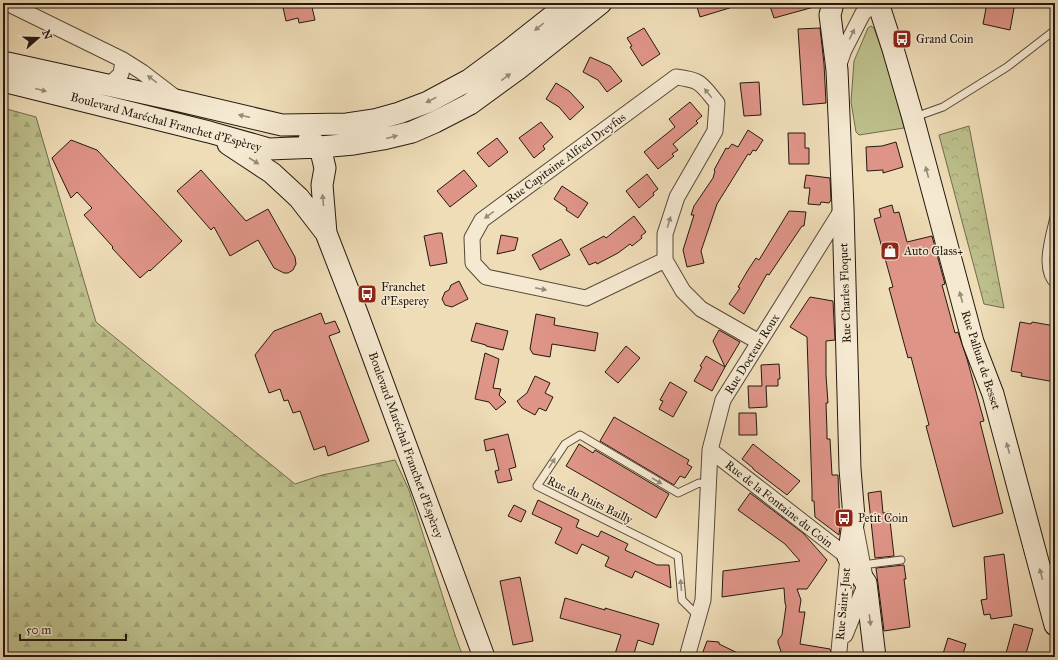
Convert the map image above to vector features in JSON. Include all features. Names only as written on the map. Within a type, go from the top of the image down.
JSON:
[{"type":"main road","points":[[282,125],[347,124],[374,120],[399,113],[428,102],[469,80],[508,52],[569,3]]},
{"type":"main road","name":"Boulevard Maréchal Franchet d'Espèrey","points":[[3,82],[209,132],[269,149],[354,144],[412,132],[470,104],[518,69],[601,3]]},
{"type":"main road","name":"Rue Charles Floquet","points":[[833,3],[830,15],[837,70],[843,208],[850,469],[858,569],[875,657]]},
{"type":"main road","name":"Rue Palluat de Besset","points":[[877,3],[893,49],[913,118],[973,342],[993,394],[1055,625]]},
{"type":"main road","name":"Boulevard Maréchal Franchet d'Espèrey","points":[[3,62],[282,125]]},
{"type":"main road","points":[[282,125],[320,147],[325,168],[322,186],[326,233]]},
{"type":"main road","points":[[209,132],[272,173],[299,198],[326,233]]},
{"type":"main road","points":[[325,168],[354,144]]},
{"type":"main road","name":"Boulevard Maréchal Franchet d'Espèrey","points":[[326,233],[484,657]]},
{"type":"street","points":[[7,3],[123,60],[142,72],[180,101]]},
{"type":"street","name":"Rue Charles Floquet","points":[[837,70],[844,50],[863,13],[877,3]]},
{"type":"street","points":[[108,86],[121,74],[123,60]]},
{"type":"street","name":"Rue Capitaine Alfred Dreyfus","points":[[676,77],[691,79],[700,83],[717,103],[715,131],[677,197],[665,234],[665,260],[586,298],[486,277],[473,263],[472,238],[482,220],[676,77]]},
{"type":"street","name":"Rue Docteur Roux","points":[[687,657],[704,600],[710,450],[723,400],[843,208]]},
{"type":"street","points":[[665,260],[683,291],[701,309],[759,342]]},
{"type":"street","name":"Rue de la Fontaine du Coin","points":[[710,450],[858,569]]},
{"type":"street","name":"Rue Saint-Just","points":[[838,654],[858,569]]},
{"type":"street","name":"Rue Saint-Just","points":[[838,654],[858,569]]},
{"type":"lane","points":[[913,118],[943,107],[1007,67],[1055,30]]},
{"type":"lane","points":[[1055,213],[1045,264],[1052,282],[1055,285]]},
{"type":"lane","name":"Rue du Puits Bailly","points":[[699,617],[682,600],[678,556],[537,486],[565,444],[580,435],[678,493],[699,483],[708,485]]},
{"type":"lane","points":[[858,569],[901,560]]},
{"type":"green space","points":[[871,26],[874,28],[891,75],[904,128],[859,135],[856,132],[851,102],[854,61],[868,28]]},
{"type":"green space","points":[[3,108],[36,117],[96,322],[295,484],[322,475],[395,460],[409,490],[463,657],[3,657]]},
{"type":"green space","points":[[969,126],[1004,308],[984,304],[939,135]]},
{"type":"building","points":[[282,3],[311,3],[315,20],[299,23],[298,18],[286,21]]},
{"type":"building","points":[[696,3],[736,3],[736,6],[700,17]]},
{"type":"building","points":[[769,3],[813,3],[814,7],[774,18]]},
{"type":"building","points":[[987,3],[1015,3],[1010,30],[983,24]]},
{"type":"building","points":[[644,28],[660,54],[642,66],[630,47],[632,46],[627,38]]},
{"type":"building","points":[[820,28],[826,103],[803,105],[798,29]]},
{"type":"building","points":[[590,57],[610,66],[622,81],[607,92],[598,80],[583,72]]},
{"type":"building","points":[[759,82],[761,115],[744,116],[740,83]]},
{"type":"building","points":[[556,83],[569,91],[584,107],[570,120],[559,107],[546,99]]},
{"type":"building","points":[[690,102],[702,116],[696,121],[698,123],[673,144],[678,150],[672,154],[674,156],[658,169],[644,152],[675,127],[669,119]]},
{"type":"building","points":[[541,122],[553,137],[543,146],[545,149],[534,158],[519,138]]},
{"type":"building","points":[[748,130],[763,140],[756,151],[753,150],[750,155],[748,154],[717,204],[701,251],[704,263],[687,267],[683,250],[694,215],[691,215],[694,206],[713,178],[714,170],[726,148],[728,149],[732,144],[738,147]]},
{"type":"building","points":[[788,133],[805,133],[805,148],[809,148],[809,164],[789,164]]},
{"type":"building","points":[[497,138],[508,152],[489,167],[477,153]]},
{"type":"building","points":[[71,140],[97,150],[182,241],[150,271],[149,270],[140,278],[84,215],[92,208],[77,192],[71,198],[52,158]]},
{"type":"building","points":[[896,142],[903,167],[883,173],[883,170],[867,171],[866,147],[882,146]]},
{"type":"building","points":[[201,170],[246,221],[268,209],[295,257],[296,264],[293,270],[288,273],[284,273],[274,268],[258,240],[230,256],[214,227],[211,230],[177,191]]},
{"type":"building","points":[[464,170],[477,186],[450,207],[437,191]]},
{"type":"building","points":[[647,174],[658,189],[653,193],[654,195],[639,208],[626,191]]},
{"type":"building","points":[[806,175],[830,178],[831,200],[829,203],[821,202],[820,205],[808,204],[810,188],[804,188]]},
{"type":"building","points":[[562,186],[588,203],[578,218],[554,199]]},
{"type":"building","points":[[892,205],[894,213],[899,212],[907,242],[932,236],[945,284],[942,285],[955,333],[958,332],[967,359],[984,421],[980,422],[1003,513],[953,527],[926,426],[929,425],[911,357],[908,358],[889,288],[893,287],[874,219],[881,217],[879,209]]},
{"type":"building","points":[[789,211],[806,212],[804,226],[802,226],[769,275],[767,274],[744,314],[729,304],[740,288],[738,287],[748,270],[756,258],[759,260]]},
{"type":"building","points":[[634,216],[646,232],[641,236],[642,238],[632,246],[630,244],[618,253],[597,264],[596,262],[589,265],[580,249],[604,236],[606,238]]},
{"type":"building","points":[[442,233],[447,263],[430,266],[424,236]]},
{"type":"building","points":[[501,235],[518,238],[515,250],[497,254]]},
{"type":"building","points":[[561,239],[570,255],[540,270],[532,255]]},
{"type":"building","points":[[459,281],[468,299],[452,307],[445,305],[442,299],[445,292],[449,290],[451,285]]},
{"type":"building","points":[[810,297],[833,301],[835,340],[826,341],[828,403],[826,403],[827,439],[830,439],[832,475],[838,475],[839,535],[815,517],[814,501],[812,501],[807,337],[790,327]]},
{"type":"building","points":[[321,313],[325,324],[335,321],[340,332],[329,336],[369,441],[328,456],[325,446],[314,450],[300,411],[293,413],[288,400],[284,401],[280,389],[269,393],[255,355],[274,331]]},
{"type":"building","points":[[536,314],[555,318],[554,325],[598,333],[595,351],[552,344],[550,357],[533,354],[530,349]]},
{"type":"building","points":[[1020,322],[1031,324],[1032,322],[1055,326],[1055,382],[1021,376],[1022,373],[1011,371]]},
{"type":"building","points":[[476,323],[508,331],[503,350],[471,341]]},
{"type":"building","points":[[719,330],[740,342],[725,367],[713,341]]},
{"type":"building","points":[[626,346],[640,358],[618,383],[605,372]]},
{"type":"building","points":[[485,353],[499,359],[493,388],[501,389],[499,395],[506,402],[496,410],[489,402],[475,399]]},
{"type":"building","points":[[706,356],[725,367],[712,391],[694,381]]},
{"type":"building","points":[[779,364],[780,379],[778,379],[778,386],[766,386],[767,407],[749,408],[748,386],[762,386],[761,365]]},
{"type":"building","points":[[535,376],[550,383],[545,393],[553,397],[546,411],[539,408],[535,415],[522,408],[517,401],[527,393]]},
{"type":"building","points":[[670,382],[687,392],[673,417],[659,409],[663,401],[660,400]]},
{"type":"building","points":[[739,413],[756,413],[757,435],[739,435]]},
{"type":"building","points":[[614,417],[689,460],[687,464],[692,467],[685,478],[680,476],[674,485],[600,441]]},
{"type":"building","points":[[508,434],[516,467],[509,469],[512,480],[498,483],[495,471],[499,470],[494,449],[486,451],[484,440]]},
{"type":"building","points":[[579,444],[593,453],[595,450],[669,494],[656,518],[566,466]]},
{"type":"building","points":[[753,444],[800,481],[787,495],[742,459]]},
{"type":"building","points":[[881,491],[883,513],[889,512],[894,556],[875,558],[868,493]]},
{"type":"building","points":[[750,493],[803,533],[827,560],[807,589],[797,589],[801,600],[799,612],[805,612],[800,644],[830,649],[833,657],[783,657],[778,640],[782,635],[786,606],[784,588],[722,597],[723,571],[800,561],[785,544],[738,510]]},
{"type":"building","points":[[538,500],[579,520],[576,527],[598,537],[601,531],[628,544],[625,550],[657,565],[669,565],[671,588],[635,571],[632,578],[605,566],[609,557],[582,544],[577,554],[555,543],[562,528],[532,514]]},
{"type":"building","points":[[514,505],[526,511],[521,522],[508,516]]},
{"type":"building","points":[[1004,554],[1012,616],[991,619],[990,614],[984,615],[981,600],[987,599],[984,557]]},
{"type":"building","points":[[904,565],[906,579],[904,579],[910,627],[884,631],[876,568]]},
{"type":"building","points":[[520,577],[533,641],[513,645],[500,581]]},
{"type":"building","points":[[565,598],[659,624],[653,645],[638,640],[633,657],[614,657],[621,635],[560,618]]},
{"type":"building","points":[[1014,624],[1033,629],[1025,657],[1005,657]]},
{"type":"building","points":[[948,638],[966,644],[962,657],[942,657]]},
{"type":"building","points":[[707,641],[719,642],[719,644],[746,657],[701,657]]},
{"type":"place","name":"Grand Coin","points":[[902,39]]},
{"type":"place","name":"Auto Glass+","points":[[890,251]]},
{"type":"place","name":"Franchet d'Esperey","points":[[367,294]]},
{"type":"place","name":"Petit Coin","points":[[844,518]]}]
